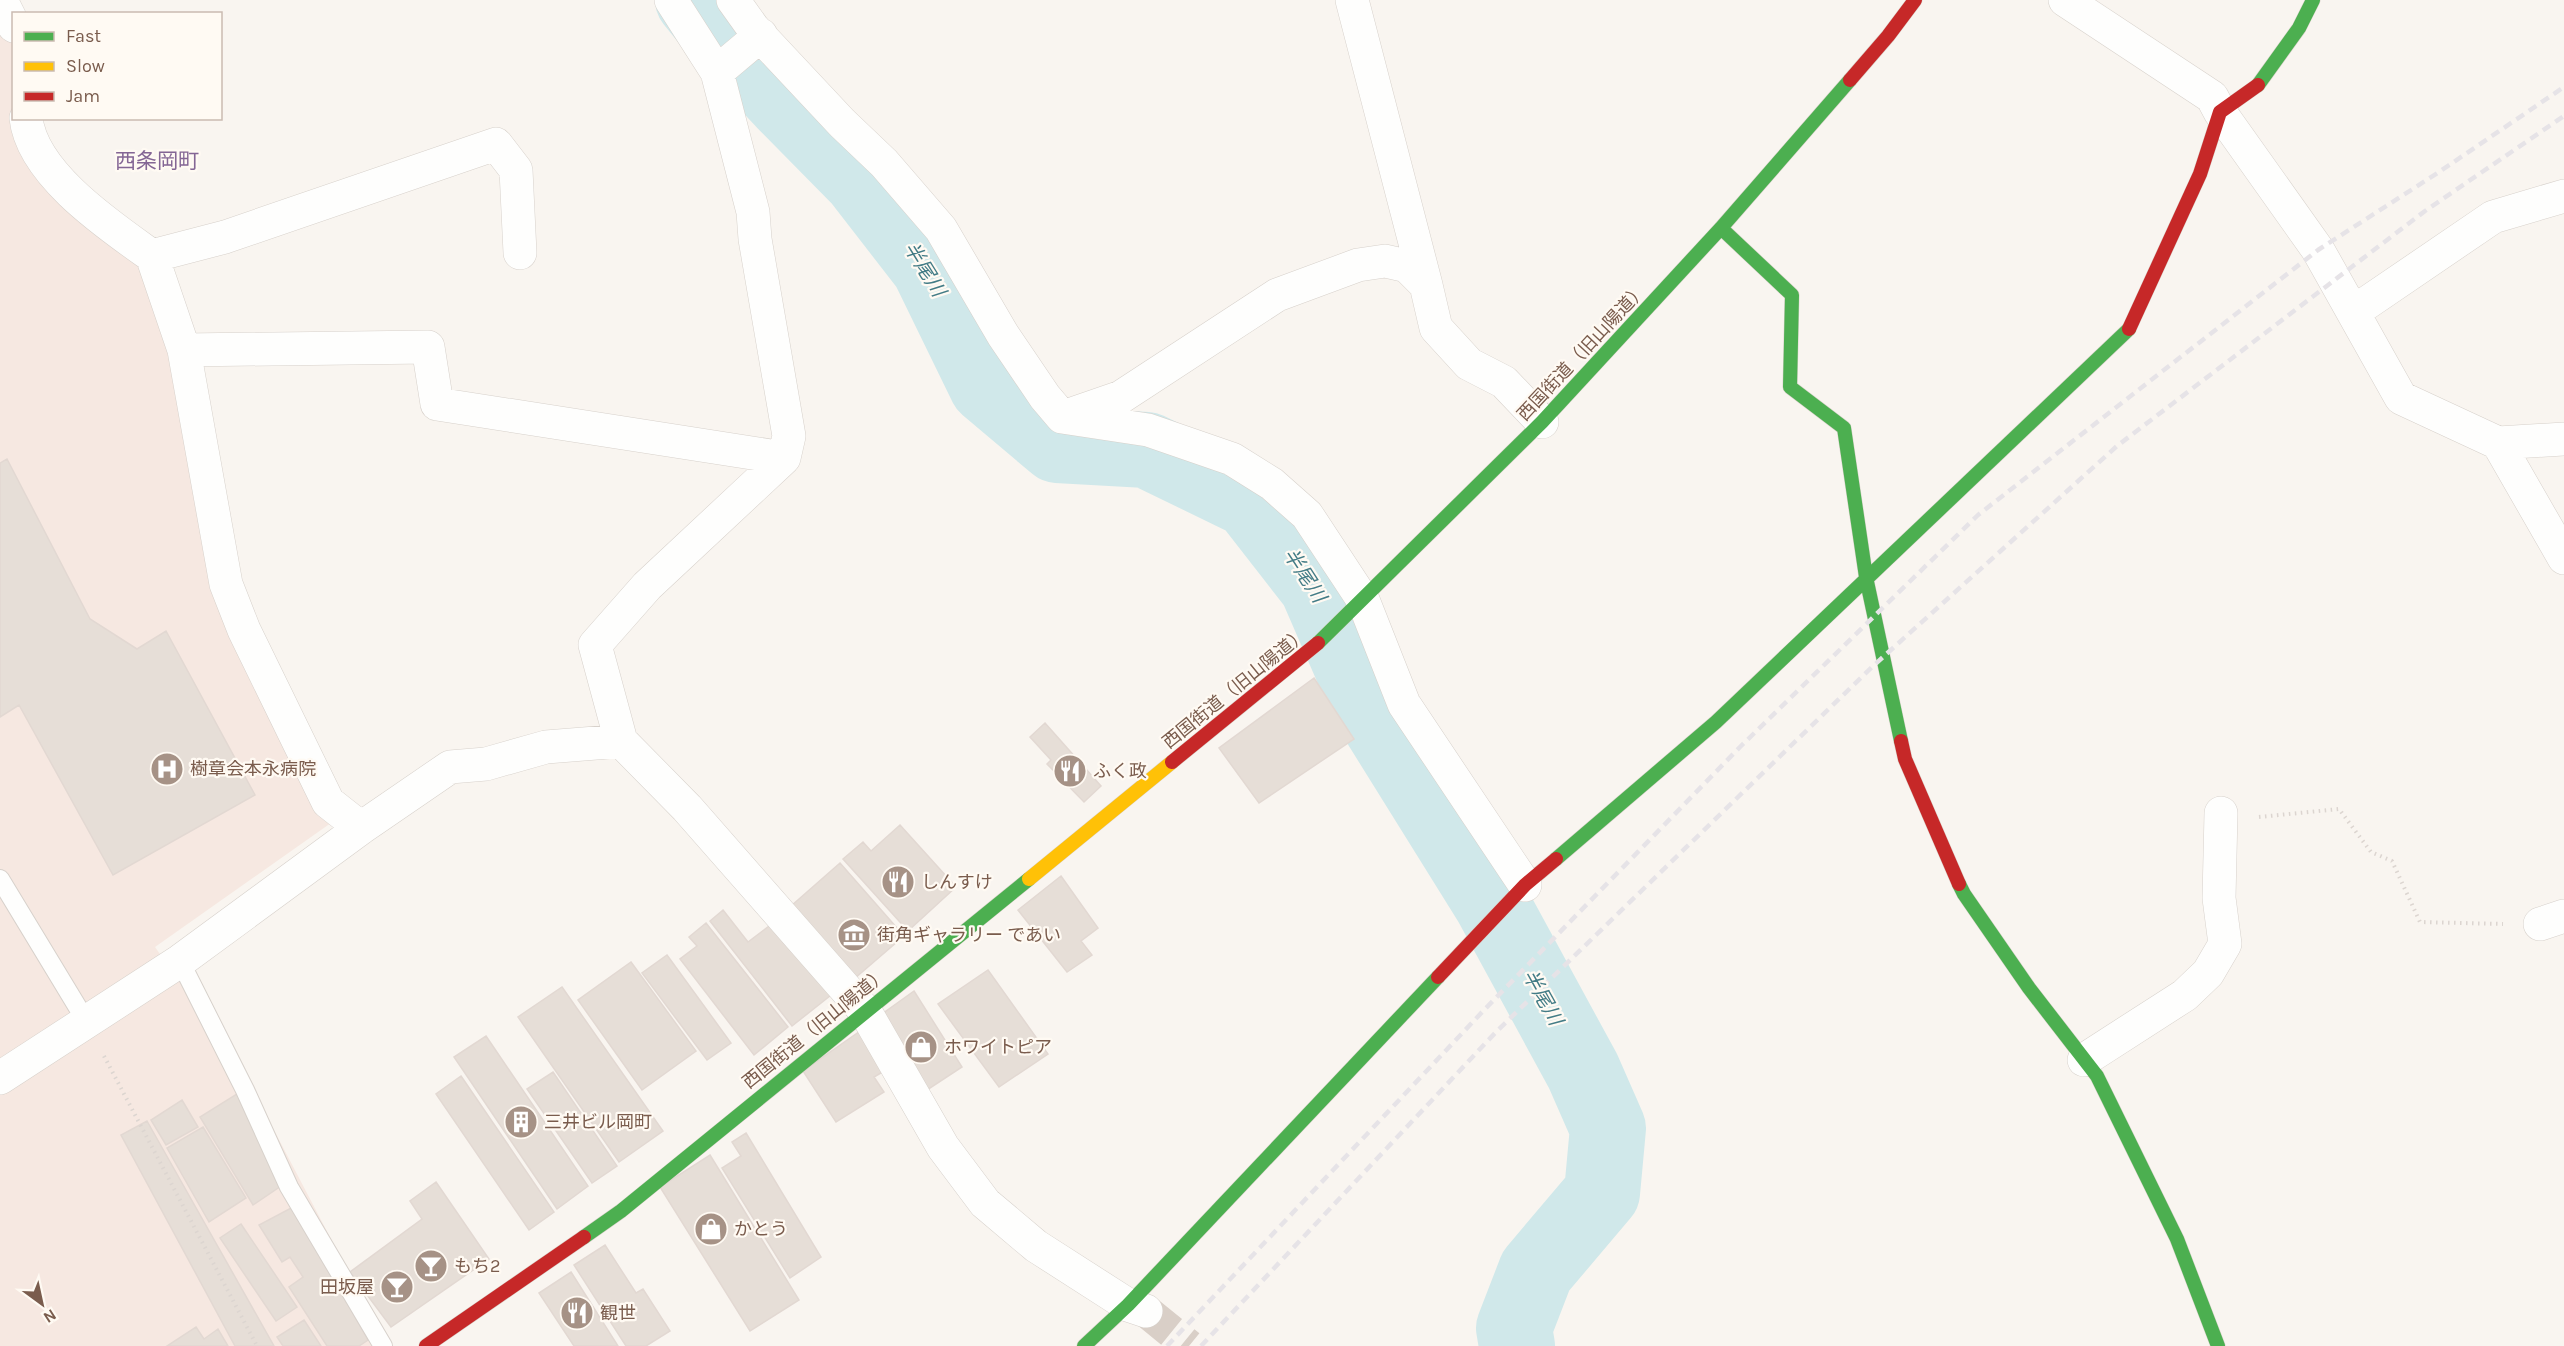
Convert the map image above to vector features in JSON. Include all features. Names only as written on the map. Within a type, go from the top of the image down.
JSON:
[{"type":"street","points":[[1,0],[12,22]]},
{"type":"street","points":[[671,0],[718,71],[753,212],[755,239],[789,436],[784,458],[647,586],[595,645],[621,741],[687,807],[865,1011],[943,1147],[985,1203],[1036,1246],[1137,1308]]},
{"type":"street","points":[[733,0],[759,37],[884,163],[941,228],[1003,335],[1045,397],[1062,417],[1148,430],[1232,459],[1272,484],[1307,515],[1364,600],[1404,704],[1525,885]]},
{"type":"street","points":[[1352,0],[1436,328],[1469,364],[1504,382],[1542,423]]},
{"type":"street","name":"西国街道（旧山陽道）","points":[[426,1346],[621,1211],[1317,644],[1542,423],[1721,228],[1888,36],[1915,0]]},
{"type":"street","points":[[2065,0],[2212,97],[2220,112],[2318,250],[2355,311],[2401,398],[2498,443],[2564,439]]},
{"type":"street","points":[[1084,1346],[1137,1308],[1525,885],[1716,722],[2128,329],[2200,174],[2220,112],[2258,85],[2299,28],[2313,0]]},
{"type":"street","points":[[718,71],[759,37]]},
{"type":"street","points":[[26,120],[28,134],[46,163],[64,184],[117,230],[152,256],[184,350],[226,584],[244,630],[328,802],[361,828]]},
{"type":"street","points":[[152,256],[225,237],[496,144],[516,170],[520,253]]},
{"type":"street","points":[[2355,311],[2493,217],[2564,196]]},
{"type":"street","points":[[1721,228],[1792,295],[1790,387],[1844,428],[1866,577],[1905,759],[1964,894],[2029,988],[2097,1076],[2177,1239],[2218,1346]]},
{"type":"street","points":[[1062,417],[1121,397],[1277,295],[1358,265],[1385,261],[1407,266],[1426,285]]},
{"type":"street","points":[[184,350],[428,347],[436,405],[784,458]]},
{"type":"street","points":[[2498,443],[2564,558]]},
{"type":"street","points":[[0,1078],[180,961],[361,828],[450,766],[486,764],[546,747],[621,741]]},
{"type":"street","points":[[2084,1060],[2185,995],[2208,973],[2224,944],[2218,898],[2221,817]]},
{"type":"lane","points":[[0,879],[86,1021]]},
{"type":"lane","points":[[180,961],[245,1090],[289,1187],[383,1346]]},
{"type":"path","points":[[2221,817],[2339,809],[2371,852],[2392,861],[2420,922],[2552,920]]},
{"type":"path","points":[[86,1021],[257,1346]]},
{"type":"shaded area","points":[[0,0],[12,12],[12,120],[16,120],[155,260],[233,608],[338,818],[155,947],[243,1071],[387,1346],[0,1346]]},
{"type":"building","points":[[7,459],[90,619],[137,649],[166,631],[255,795],[113,875],[19,705],[0,717],[0,463]]},
{"type":"building","points":[[1314,678],[1354,739],[1259,803],[1219,748]]},
{"type":"building","points":[[1045,723],[1101,786],[1084,802],[1047,764],[1051,760],[1030,737]]},
{"type":"building","points":[[900,825],[956,887],[908,931],[843,859],[863,842],[871,851]]},
{"type":"building","points":[[840,863],[904,936],[854,979],[791,906]]},
{"type":"building","points":[[1061,876],[1098,928],[1081,941],[1092,955],[1067,972],[1018,910]]},
{"type":"building","points":[[723,910],[748,942],[777,920],[835,992],[792,1026],[710,921]]},
{"type":"building","points":[[706,923],[788,1027],[754,1055],[680,959],[697,946],[689,937]]},
{"type":"building","points":[[667,955],[731,1043],[707,1060],[642,973]]},
{"type":"building","points":[[631,962],[696,1051],[642,1090],[578,1000]]},
{"type":"building","points":[[988,970],[1048,1054],[999,1087],[938,1004]]},
{"type":"building","points":[[562,987],[663,1131],[619,1162],[518,1017]]},
{"type":"building","points":[[914,991],[962,1067],[921,1094],[875,1019]]},
{"type":"building","points":[[863,1029],[886,1070],[874,1077],[884,1092],[836,1122],[803,1071]]},
{"type":"building","name":"三井ビル岡町","points":[[486,1036],[588,1186],[557,1209],[454,1057]]},
{"type":"building","points":[[553,1072],[617,1166],[592,1183],[527,1089]]},
{"type":"building","points":[[461,1076],[554,1212],[529,1230],[436,1094]]},
{"type":"building","points":[[240,1092],[281,1186],[253,1205],[200,1117]]},
{"type":"building","points":[[182,1100],[198,1127],[166,1145],[151,1120]]},
{"type":"building","points":[[147,1121],[274,1346],[235,1346],[121,1135]]},
{"type":"building","points":[[203,1127],[246,1198],[209,1222],[167,1148]]},
{"type":"building","points":[[746,1133],[821,1257],[790,1278],[722,1168],[741,1156],[732,1142]]},
{"type":"building","points":[[710,1155],[799,1300],[750,1331],[660,1187]]},
{"type":"building","points":[[436,1182],[489,1259],[391,1327],[350,1272],[422,1219],[410,1201]]},
{"type":"building","points":[[293,1207],[368,1340],[359,1346],[327,1346],[289,1287],[303,1277],[290,1257],[282,1262],[259,1225]]},
{"type":"building","points":[[241,1224],[297,1307],[276,1321],[220,1238]]},
{"type":"building","points":[[605,1245],[636,1293],[643,1289],[670,1331],[646,1346],[626,1346],[574,1265]]},
{"type":"building","points":[[571,1272],[618,1346],[574,1346],[539,1293]]},
{"type":"building","points":[[304,1320],[321,1346],[283,1346],[277,1337]]},
{"type":"building","points":[[196,1327],[204,1339],[218,1329],[228,1346],[167,1346]]},
{"type":"waterway","name":"半尾川","points":[[693,0],[714,26],[786,103],[860,178],[929,267],[987,386],[1057,445],[1147,450],[1250,500],[1317,586],[1370,708],[1492,904],[1583,1071],[1608,1128],[1602,1193],[1536,1271],[1514,1328],[1517,1346]]},
{"type":"tunnel","points":[[1146,1311],[1189,1346]]},
{"type":"railway","points":[[1167,1346],[1485,1009],[1740,747],[1978,515],[2318,250],[2439,172],[2564,87]]},
{"type":"railway","points":[[1201,1346],[1496,1032],[1872,667],[2117,446],[2425,211],[2564,116]]},
{"type":"traffic: fast","points":[[2258,85],[2299,28],[2313,0]]},
{"type":"traffic: fast","points":[[1318,643],[1542,422],[1721,228],[1850,80]]},
{"type":"traffic: fast","points":[[1721,228],[1792,295],[1790,387],[1844,428],[1866,577],[1901,741]]},
{"type":"traffic: fast","points":[[1556,859],[1716,722],[2129,329]]},
{"type":"traffic: fast","points":[[584,1237],[621,1211],[1029,879]]},
{"type":"traffic: fast","points":[[1959,884],[2029,988],[2097,1076],[2177,1239],[2218,1346]]},
{"type":"traffic: fast","points":[[1084,1346],[1128,1305],[1438,977]]},
{"type":"traffic: slow","points":[[1029,879],[1172,762]]},
{"type":"traffic: jam","points":[[1850,80],[1915,0]]},
{"type":"traffic: jam","points":[[2129,329],[2200,174],[2220,112],[2258,85]]},
{"type":"traffic: jam","points":[[1172,762],[1318,643]]},
{"type":"traffic: jam","points":[[1901,741],[1905,759],[1959,884]]},
{"type":"traffic: jam","points":[[1438,977],[1525,885],[1556,859]]},
{"type":"traffic: jam","points":[[426,1346],[584,1237]]},
{"type":"place","name":"樹章会本永病院","points":[[167,769]]},
{"type":"place","name":"ふく政","points":[[1070,771]]},
{"type":"place","name":"しんすけ","points":[[898,882]]},
{"type":"place","name":"街角ギャラリー であい","points":[[854,935]]},
{"type":"place","name":"ホワイトピア","points":[[921,1047]]},
{"type":"place","name":"三井ビル岡町","points":[[521,1122]]},
{"type":"place","name":"かとう","points":[[711,1229]]},
{"type":"place","name":"もち2","points":[[431,1266]]},
{"type":"place","name":"田坂屋","points":[[397,1287]]},
{"type":"place","name":"観世","points":[[577,1313]]},
{"type":"district","name":"西条岡町","points":[[157,161]]}]
